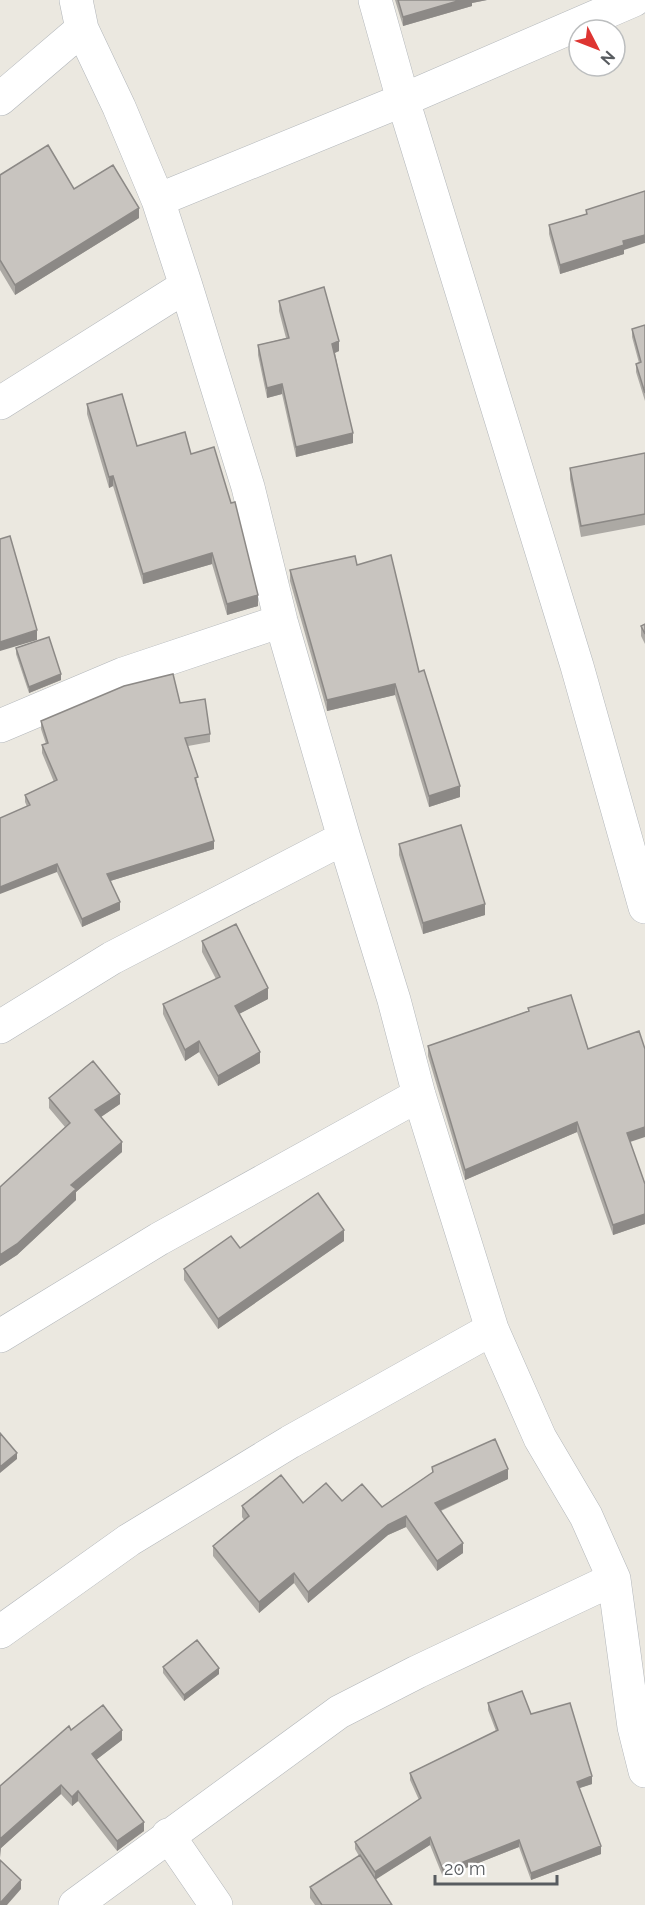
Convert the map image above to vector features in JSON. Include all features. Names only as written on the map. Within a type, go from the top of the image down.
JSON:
[{"type":"street","points":[[375,0],[403,100],[578,666],[645,907]]},
{"type":"street","points":[[158,200],[403,100],[634,0]]},
{"type":"street","points":[[0,99],[79,15],[158,200],[186,286],[248,487],[281,621],[394,1000],[419,1095],[492,1329],[540,1438],[586,1516],[614,1580],[634,1727],[645,1770]]},
{"type":"street","points":[[0,403],[186,286]]},
{"type":"street","points":[[0,726],[123,674],[281,621]]},
{"type":"street","points":[[0,1027],[112,958],[344,838]]},
{"type":"street","points":[[0,1336],[159,1239],[419,1095]]},
{"type":"street","points":[[0,1632],[129,1540],[290,1442],[492,1329]]},
{"type":"street","points":[[75,1905],[339,1712],[417,1672],[614,1580]]},
{"type":"street","points":[[168,1835],[216,1905]]},
{"type":"building","points":[[398,0],[461,0],[403,17]]},
{"type":"building","points":[[48,145],[74,189],[113,165],[139,208],[15,285],[0,260],[0,175]]},
{"type":"building","points":[[645,191],[645,235],[623,241],[624,245],[560,265],[549,225],[587,214],[586,210]]},
{"type":"building","points":[[324,287],[339,341],[332,344],[353,433],[296,447],[282,384],[267,388],[258,345],[289,338],[279,301]]},
{"type":"building","points":[[645,325],[645,393],[636,364],[641,362],[632,329]]},
{"type":"building","points":[[122,394],[137,446],[185,432],[191,454],[214,447],[231,503],[235,502],[258,595],[227,604],[212,553],[143,574],[113,476],[109,477],[87,404]]},
{"type":"building","points":[[645,453],[645,514],[581,526],[570,468]]},
{"type":"building","points":[[10,536],[37,630],[0,642],[0,539]]},
{"type":"building","points":[[391,555],[419,672],[424,670],[460,786],[429,796],[395,684],[327,700],[290,570],[355,556],[357,565]]},
{"type":"building","points":[[49,637],[61,674],[29,687],[16,648]]},
{"type":"building","points":[[173,674],[180,703],[205,699],[210,734],[185,738],[198,777],[195,778],[214,841],[107,874],[120,902],[82,919],[57,864],[0,887],[0,818],[30,805],[25,795],[57,780],[42,745],[48,743],[41,721],[124,686]]},
{"type":"building","points":[[461,825],[485,904],[423,923],[399,844]]},
{"type":"building","points":[[236,924],[268,988],[235,1006],[260,1052],[218,1076],[199,1041],[185,1050],[163,1004],[220,977],[202,941]]},
{"type":"building","points":[[571,995],[588,1049],[639,1031],[645,1049],[645,1127],[627,1133],[645,1184],[645,1214],[613,1225],[577,1122],[465,1170],[428,1046],[529,1011],[528,1008]]},
{"type":"building","points":[[93,1061],[120,1094],[95,1110],[122,1142],[71,1185],[76,1189],[17,1244],[0,1255],[0,1187],[70,1123],[49,1098]]},
{"type":"building","points":[[318,1193],[344,1230],[218,1319],[184,1269],[231,1236],[240,1248]]},
{"type":"building","points":[[0,1433],[17,1453],[0,1467]]},
{"type":"building","points":[[495,1439],[508,1469],[435,1503],[463,1543],[437,1561],[406,1516],[388,1525],[308,1592],[294,1573],[259,1602],[213,1546],[249,1516],[242,1506],[281,1475],[303,1503],[326,1483],[342,1501],[362,1484],[382,1507],[433,1472],[432,1467]]},
{"type":"building","points":[[197,1640],[219,1668],[184,1695],[163,1667]]},
{"type":"building","points":[[522,1691],[531,1714],[570,1703],[592,1776],[577,1782],[601,1846],[531,1873],[519,1840],[443,1870],[430,1837],[375,1872],[355,1842],[421,1798],[410,1773],[498,1730],[488,1703]]},
{"type":"building","points":[[103,1705],[122,1730],[92,1754],[144,1822],[117,1841],[78,1791],[72,1797],[61,1785],[0,1839],[0,1786],[69,1726],[71,1730]]},
{"type":"building","points":[[360,1855],[392,1905],[322,1905],[310,1887]]},
{"type":"building","points":[[0,1860],[21,1880],[0,1903]]}]
